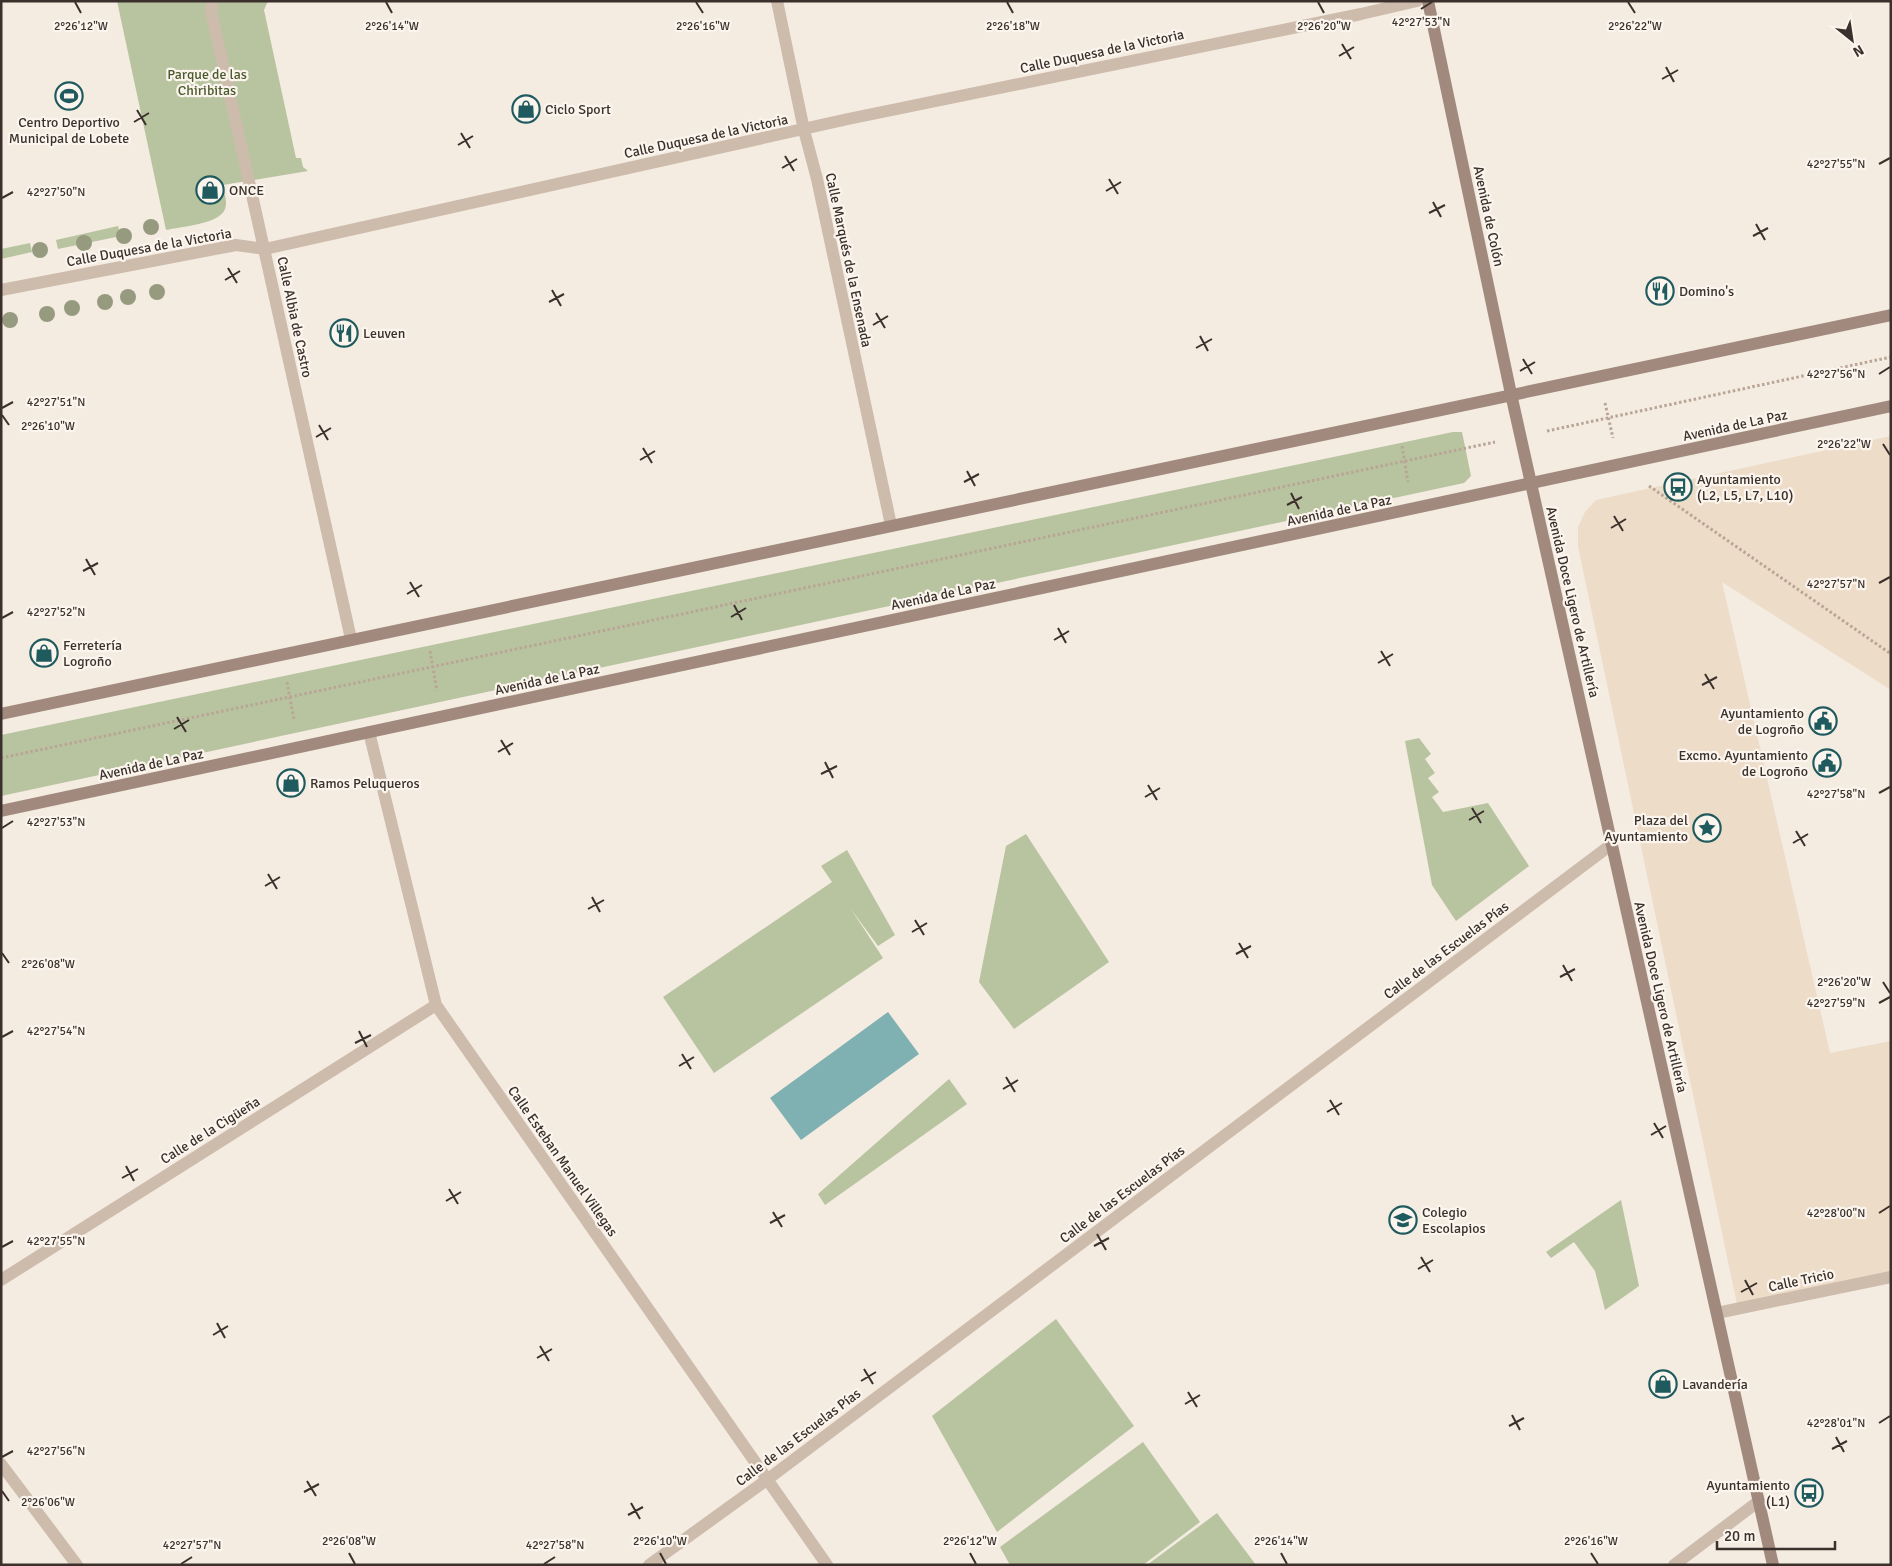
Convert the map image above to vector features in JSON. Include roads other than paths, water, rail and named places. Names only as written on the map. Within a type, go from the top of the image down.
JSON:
[{"type":"main road","name":"Avenida de Colón","points":[[1428,1],[1521,436]]},
{"type":"main road","points":[[1,714],[1599,375],[1891,315]]},
{"type":"main road","name":"Avenida de La Paz","points":[[1,811],[1891,406]]},
{"type":"main road","name":"Avenida Doce Ligero de Artillería","points":[[1521,436],[1773,1565]]},
{"type":"street","name":"Calle Albia de Castro","points":[[213,1],[211,11],[352,640]]},
{"type":"street","name":"Calle Marqués de la Ensenada","points":[[777,1],[891,525]]},
{"type":"street","name":"Calle Duquesa de la Victoria","points":[[1,290],[236,245],[265,249],[848,119],[1417,1]]},
{"type":"street","name":"Calle Esteban Manuel Villegas","points":[[369,732],[436,1005],[827,1565]]},
{"type":"street","name":"Calle de las Escuelas Pías","points":[[649,1565],[768,1479],[1612,844]]},
{"type":"street","name":"Calle de la Cigüeña","points":[[1,1280],[436,1005]]},
{"type":"street","name":"Calle Tricio","points":[[1717,1313],[1891,1277]]},
{"type":"street","points":[[1,1464],[77,1565]]},
{"type":"street","points":[[1674,1565],[1759,1501]]},
{"type":"water","points":[[888,1012],[919,1054],[801,1140],[770,1098]]},
{"type":"place","name":"Centro Deportivo Municipal de Lobete","points":[[69,96]]},
{"type":"place","name":"Ciclo Sport","points":[[526,109]]},
{"type":"place","name":"ONCE","points":[[210,190]]},
{"type":"place","name":"Domino's","points":[[1660,291]]},
{"type":"place","name":"Leuven","points":[[344,333]]},
{"type":"place","name":"Ayuntamiento (L2, L5, L7, L10)","points":[[1678,487]]},
{"type":"place","name":"Ferretería Logroño","points":[[44,653]]},
{"type":"place","name":"Ayuntamiento de Logroño","points":[[1823,721]]},
{"type":"place","name":"Excmo. Ayuntamiento de Logroño","points":[[1827,763]]},
{"type":"place","name":"Ramos Peluqueros","points":[[291,783]]},
{"type":"place","name":"Plaza del Ayuntamiento","points":[[1707,828]]},
{"type":"place","name":"Colegio Escolapios","points":[[1403,1220]]},
{"type":"place","name":"Lavandería","points":[[1663,1384]]},
{"type":"place","name":"Ayuntamiento (L1)","points":[[1809,1493]]},
{"type":"park label","name":"Parque de las Chiribitas","points":[[207,82]]}]
